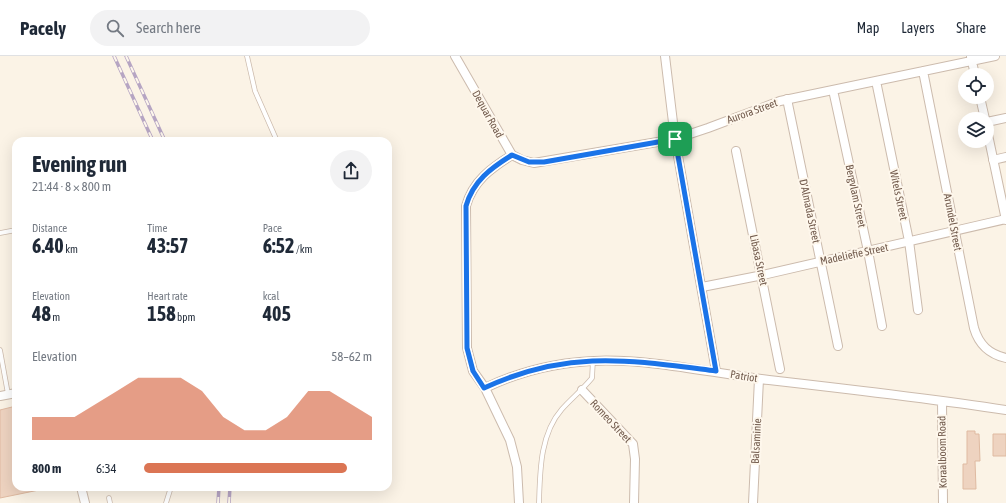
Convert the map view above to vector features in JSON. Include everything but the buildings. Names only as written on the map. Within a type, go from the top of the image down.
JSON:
[{"type":"street","name":"Dequar Road","points":[[455,56],[504,144],[512,155]]},
{"type":"street","points":[[665,56],[675,139],[716,371]]},
{"type":"street","name":"Aurora Street","points":[[512,155],[529,162],[544,162],[675,139],[787,99],[923,71],[972,58],[995,56]]},
{"type":"street","points":[[972,58],[974,68]]},
{"type":"street","name":"Arundel Street","points":[[923,71],[974,328],[977,338],[985,348],[994,354],[1006,358]]},
{"type":"street","name":"Witels Street","points":[[876,81],[909,242],[918,310]]},
{"type":"street","name":"Bergvlam Street","points":[[833,90],[868,251],[882,326]]},
{"type":"street","name":"D'Almada Street","points":[[787,99],[838,346]]},
{"type":"street","points":[[994,121],[1006,118]]},
{"type":"street","points":[[991,148],[1006,220]]},
{"type":"street","name":"Libasa Street","points":[[736,151],[763,275],[780,369]]},
{"type":"street","points":[[512,155],[489,169],[468,196],[466,206],[467,348],[473,371],[484,388],[510,440],[517,467],[519,503]]},
{"type":"street","points":[[993,160],[1006,157]]},
{"type":"street","name":"Madeliefie Street","points":[[702,287],[763,275],[1006,220]]},
{"type":"street","name":"Patriot","points":[[484,388],[510,376],[533,369],[593,360],[637,362],[716,371],[759,378],[1006,410]]},
{"type":"street","name":"Balsaminie","points":[[752,503],[759,378]]},
{"type":"street","name":"Romeo Street","points":[[582,390],[633,444],[635,459],[634,503]]},
{"type":"street","name":"Koraalboom Road","points":[[942,401],[943,503]]},
{"type":"street","points":[[82,491],[85,503]]},
{"type":"lane","points":[[247,56],[253,85],[276,137]]},
{"type":"lane","points":[[0,233],[12,231]]},
{"type":"lane","points":[[0,350],[8,394]]},
{"type":"lane","points":[[539,503],[542,456],[551,426],[562,408],[582,390],[592,378],[593,360]]},
{"type":"lane","points":[[166,503],[170,491]]},
{"type":"lane","points":[[109,498],[110,503]]},
{"type":"railway","points":[[114,56],[151,137]]},
{"type":"railway","points":[[126,56],[163,137]]},
{"type":"railway","points":[[218,503],[219,491]]},
{"type":"railway","points":[[229,503],[230,491]]},
{"type":"route","points":[[675,139],[716,371],[616,360],[593,360],[568,362],[533,369],[505,378],[484,388],[470,364],[467,348],[468,311],[466,206],[468,196],[474,186],[489,169],[512,155],[522,160],[534,163],[675,139]]}]
